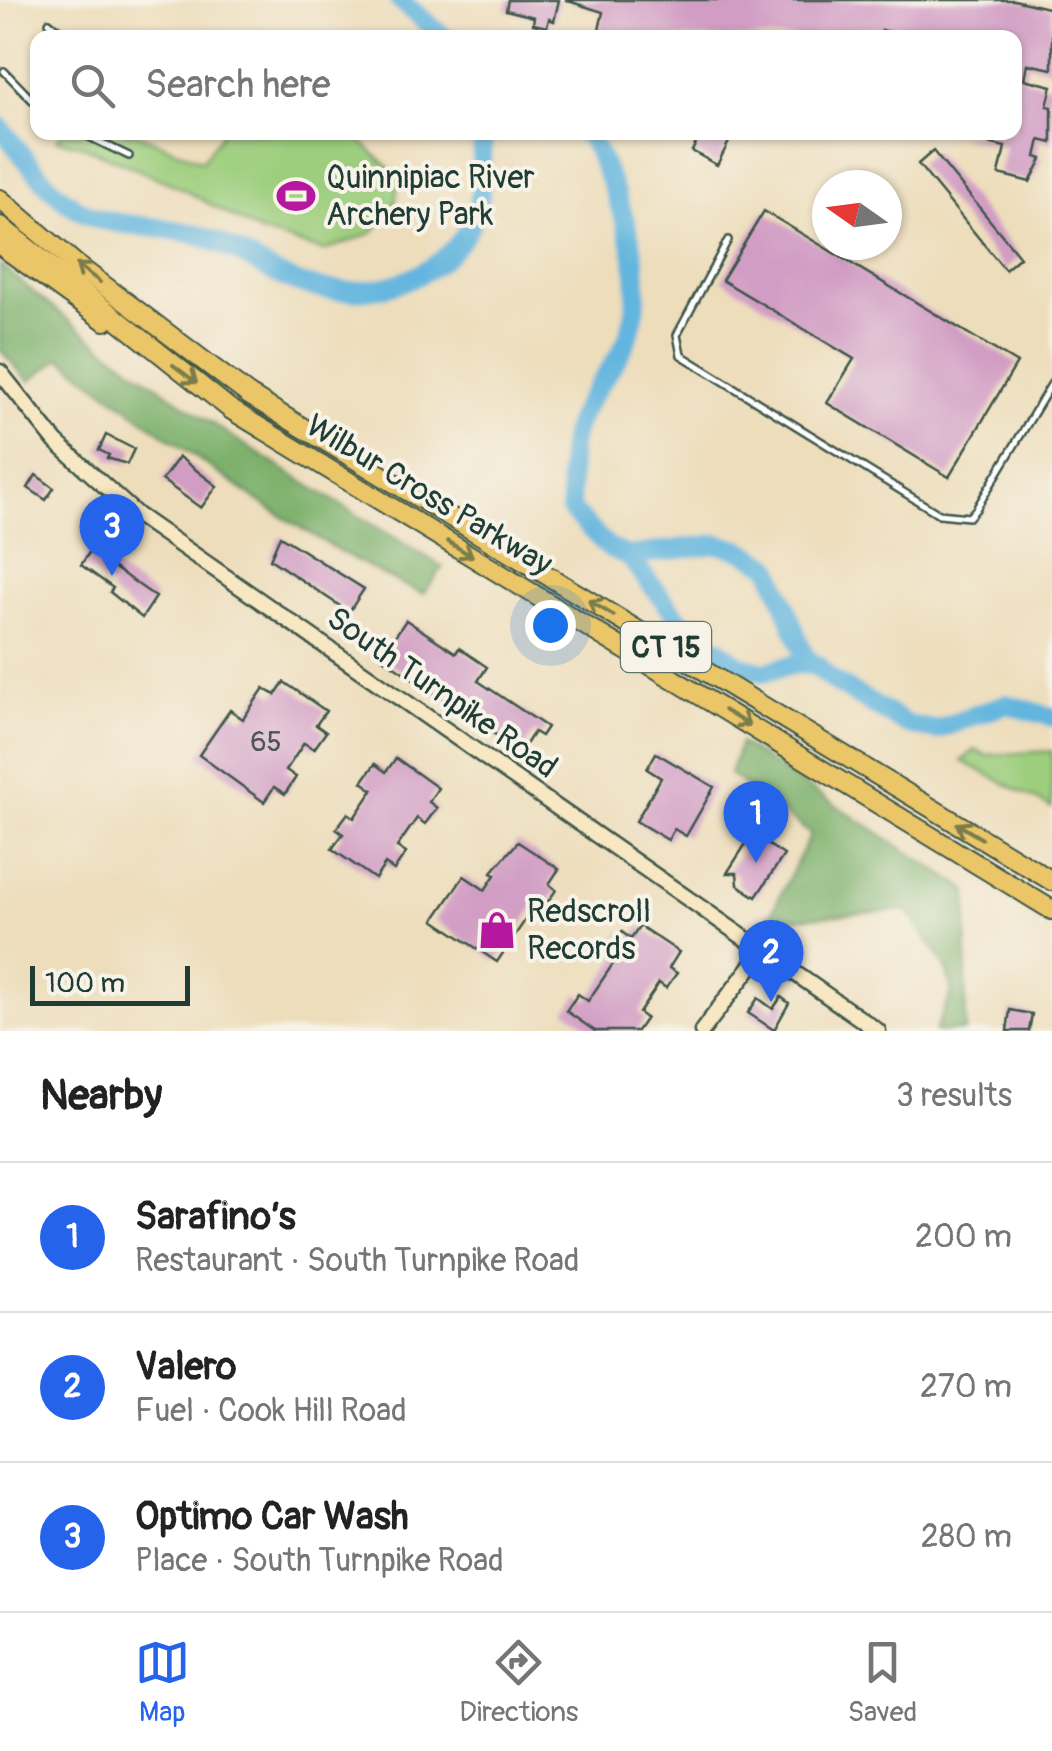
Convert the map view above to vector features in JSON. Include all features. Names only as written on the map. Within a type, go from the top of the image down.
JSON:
[{"type":"highway","name":"Wilbur Cross Parkway","points":[[0,200],[78,265],[250,395],[1052,881]]},
{"type":"highway","name":"Wilbur Cross Parkway","points":[[0,226],[230,408],[1052,910]]},
{"type":"highway","points":[[0,246],[83,310],[140,340]]},
{"type":"main road","name":"South Turnpike Road","points":[[0,372],[56,442],[138,515],[878,1031]]},
{"type":"main road","points":[[702,1031],[764,949]]},
{"type":"lane","points":[[50,22],[60,30]]},
{"type":"lane","points":[[4,71],[30,98]]},
{"type":"lane","points":[[96,140],[129,156]]},
{"type":"lane","points":[[728,240],[677,335],[680,354],[691,365],[939,514],[968,516],[976,509],[1052,383]]},
{"type":"green space","name":"Quinnipiac River Archery Park","points":[[57,140],[152,140],[202,161],[217,140],[359,140],[399,177],[395,205],[372,233],[324,251],[260,232],[179,187],[83,146]]},
{"type":"green space","points":[[0,264],[160,388],[271,462],[443,567],[423,594],[376,571],[236,486],[61,358],[29,381],[0,350]]},
{"type":"green space","points":[[740,743],[968,891],[965,1031],[935,1031],[952,992],[946,967],[907,910],[768,920],[811,834],[730,774]]},
{"type":"green space","points":[[975,750],[986,755],[1052,751],[1052,808],[962,761]]},
{"type":"building","points":[[508,0],[559,0],[554,21],[549,19],[547,27],[533,24],[534,17],[506,10]]},
{"type":"building","points":[[565,0],[1014,0],[1052,9],[1052,69],[1027,64],[1024,79],[1052,86],[1047,106],[1052,107],[1052,143],[1040,140],[1036,157],[1042,159],[1030,182],[999,174],[1005,147],[976,140],[1022,140],[1022,30],[599,30],[603,12]]},
{"type":"building","points":[[698,140],[730,140],[717,165],[692,151]]},
{"type":"building","points":[[933,151],[1020,257],[1005,270],[918,164]]},
{"type":"building","points":[[764,211],[812,240],[812,260],[846,260],[1017,363],[949,477],[827,403],[854,359],[722,280]]},
{"type":"building","points":[[106,435],[134,449],[127,464],[107,458],[109,455],[99,450]]},
{"type":"building","points":[[179,457],[217,486],[201,508],[162,480]]},
{"type":"building","points":[[36,475],[54,488],[46,500],[28,488]]},
{"type":"building","points":[[280,536],[364,589],[349,612],[270,559]]},
{"type":"building","points":[[90,551],[156,597],[142,618],[110,592],[113,588],[81,565]]},
{"type":"building","points":[[406,620],[456,653],[459,648],[487,667],[478,681],[547,727],[541,736],[534,732],[521,752],[381,657]]},
{"type":"building","points":[[284,682],[326,711],[316,725],[326,732],[314,749],[304,743],[286,770],[296,777],[285,794],[274,787],[264,802],[199,755],[230,710],[243,719],[264,688],[275,695]]},
{"type":"building","points":[[656,753],[714,787],[686,836],[674,829],[668,840],[636,821],[661,778],[647,769]]},
{"type":"building","points":[[396,758],[438,788],[429,802],[437,808],[425,824],[417,818],[397,847],[406,853],[394,870],[385,864],[375,879],[332,849],[343,834],[336,829],[348,813],[354,818],[373,790],[362,782],[375,764],[386,772]]},
{"type":"building","points":[[758,838],[784,855],[756,897],[738,885],[737,873],[727,873],[747,842],[753,846]]},
{"type":"building","points":[[518,842],[559,869],[549,884],[556,890],[545,906],[538,901],[497,962],[434,920],[464,876],[485,890],[495,875],[491,873]]},
{"type":"building","points":[[640,926],[679,952],[669,968],[677,973],[666,988],[659,983],[639,1013],[646,1018],[637,1031],[595,1031],[566,1011],[578,994],[588,1001],[619,955],[610,949],[622,932],[631,939]]},
{"type":"building","points":[[781,997],[789,1003],[774,1030],[748,1013],[758,998],[773,1009]]},
{"type":"building","points":[[1010,1010],[1032,1014],[1029,1031],[1007,1031]]},
{"type":"waterway","points":[[399,0],[435,30]]},
{"type":"waterway","points":[[0,127],[44,180],[84,213],[113,222],[192,233],[295,282],[357,291],[406,280],[428,270],[463,237],[478,206],[484,140]]},
{"type":"waterway","points":[[591,140],[628,231],[634,256],[635,306],[625,344],[585,406],[574,432],[571,510],[609,548],[628,556],[717,544],[741,550],[770,566],[805,657],[836,683],[908,725],[935,730],[1006,704],[1052,717]]},
{"type":"waterway","points":[[628,556],[696,640],[717,648],[738,665],[764,672],[797,664],[819,666]]},
{"type":"place","name":"Quinnipiac River Archery Park","points":[[296,196]]},
{"type":"place","name":"Optimo Car Wash","points":[[112,576]]},
{"type":"place","name":"Sarafino’s","points":[[756,863]]},
{"type":"place","name":"Redscroll Records","points":[[497,930]]},
{"type":"place","name":"Valero","points":[[771,1002]]}]
